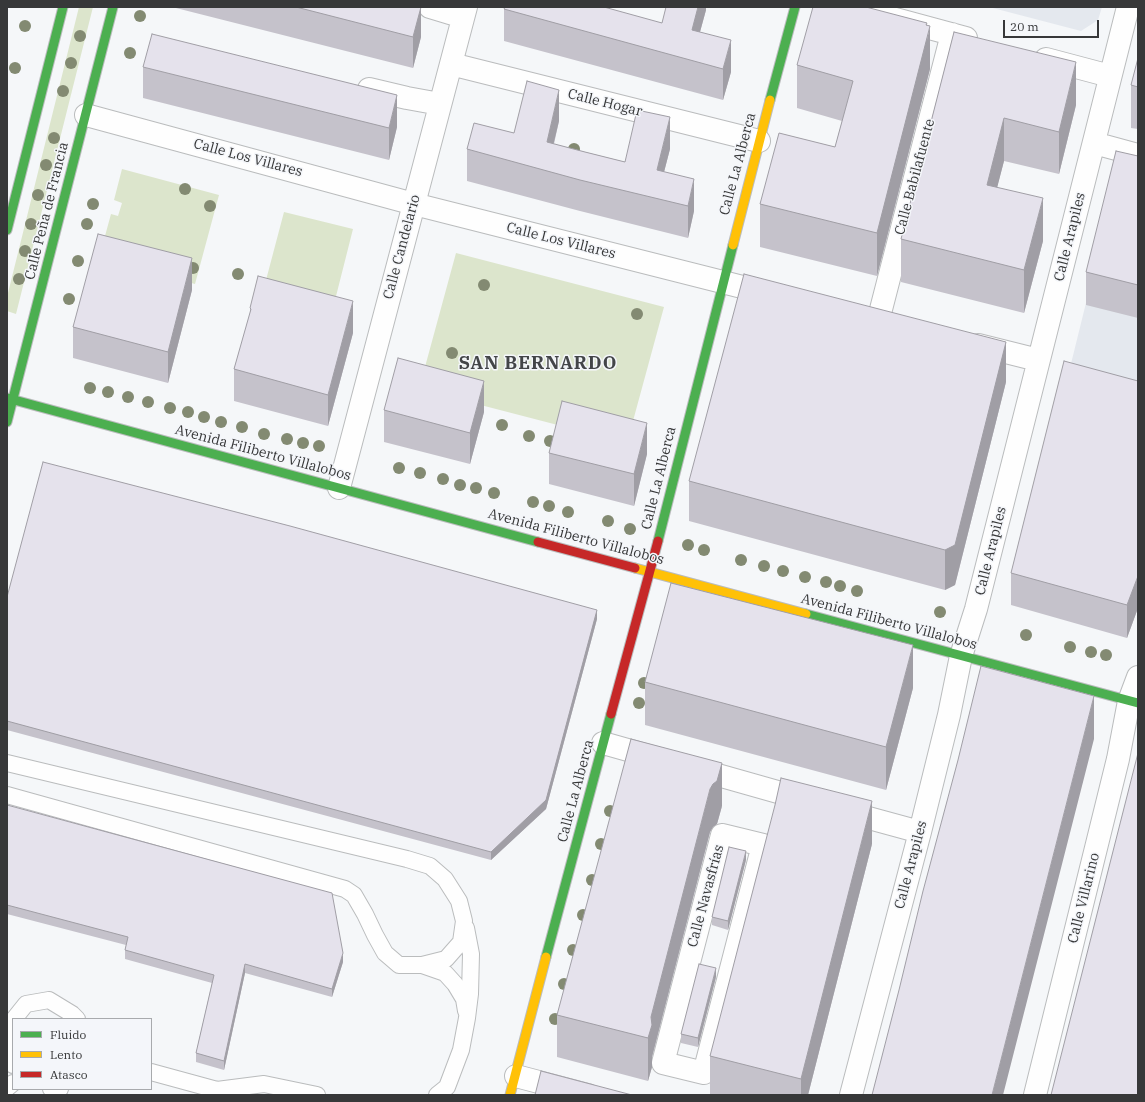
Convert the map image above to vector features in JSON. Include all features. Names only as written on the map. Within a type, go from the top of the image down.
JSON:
[{"type":"main road","points":[[7,230],[63,7]]},
{"type":"main road","name":"Calle Peña de Francia","points":[[7,422],[10,399],[86,115],[113,7]]},
{"type":"main road","name":"Calle La Alberca","points":[[513,1085],[662,525],[722,282],[795,7]]},
{"type":"main road","name":"Avenida Filiberto Villalobos","points":[[10,399],[1134,702]]},
{"type":"street","points":[[430,7],[464,12]]},
{"type":"street","points":[[852,7],[983,42]]},
{"type":"street","name":"Calle Arapiles","points":[[851,1095],[920,832],[949,715],[961,656],[976,608],[1128,7]]},
{"type":"street","name":"Calle Candelario","points":[[339,488],[464,12]]},
{"type":"street","name":"Calle Babilafuente","points":[[900,326],[870,319],[952,34]]},
{"type":"street","points":[[1029,54],[1110,76]]},
{"type":"street","name":"Calle Hogar","points":[[451,64],[759,141]]},
{"type":"street","points":[[347,83],[407,98],[440,104]]},
{"type":"street","name":"Calle Los Villares","points":[[86,115],[414,204],[793,300]]},
{"type":"street","points":[[1094,143],[1138,155]]},
{"type":"street","points":[[959,340],[1038,360]]},
{"type":"street","name":"Calle Villarino","points":[[1035,1095],[1118,760],[1134,702],[1138,677]]},
{"type":"street","points":[[603,743],[920,832]]},
{"type":"street","name":"Calle Navasfrías","points":[[722,835],[743,840],[763,845],[704,1073],[663,1063],[722,835]]},
{"type":"street","points":[[513,1085],[588,1095]]},
{"type":"lane","points":[[7,762],[399,857],[430,866],[445,879],[459,901],[471,954],[470,994],[461,1050],[447,1087],[437,1095]]},
{"type":"lane","points":[[7,794],[346,889],[354,895],[385,953],[399,965],[422,965],[446,959],[461,942],[464,921]]},
{"type":"lane","points":[[422,965],[445,973],[455,984],[464,999],[467,1018]]},
{"type":"lane","points":[[15,1018],[26,1004],[49,1000],[72,1014],[75,1018]]},
{"type":"lane","points":[[12,1029],[10,1042],[12,1057]]},
{"type":"lane","points":[[152,1072],[217,1090],[264,1084],[316,1095]]},
{"type":"shaded area","points":[[989,7],[1102,7],[1098,20],[1081,31]]},
{"type":"shaded area","points":[[1104,230],[1138,239],[1138,493],[1045,469]]},
{"type":"green space","points":[[79,7],[93,7],[16,314],[7,311],[7,297]]},
{"type":"green space","points":[[122,169],[219,195],[195,284],[99,258],[111,214],[118,216],[122,203],[114,200]]},
{"type":"green space","points":[[284,212],[353,229],[331,316],[261,299]]},
{"type":"green space","points":[[456,253],[664,307],[627,443],[419,389]]},
{"type":"building","points":[[296,7],[421,7],[413,37]]},
{"type":"building","points":[[505,7],[604,7],[662,23],[666,7],[698,7],[692,30],[731,40],[723,69],[504,9]]},
{"type":"building","points":[[813,7],[866,7],[927,23],[926,25],[930,26],[877,233],[760,204],[779,133],[835,147],[853,81],[797,65]]},
{"type":"building","points":[[954,32],[1076,62],[1059,132],[1004,118],[987,185],[1043,198],[1024,270],[901,239]]},
{"type":"building","points":[[152,34],[397,95],[389,128],[143,67]]},
{"type":"building","points":[[1138,58],[1138,87],[1131,85]]},
{"type":"building","points":[[527,81],[559,90],[547,142],[585,152],[625,162],[637,110],[670,117],[657,170],[694,179],[688,206],[580,180],[467,149],[474,123],[514,133]]},
{"type":"building","points":[[1116,151],[1138,156],[1138,285],[1086,272]]},
{"type":"building","points":[[98,234],[192,258],[168,352],[73,327]]},
{"type":"building","points":[[744,274],[1006,342],[955,545],[945,550],[689,481]]},
{"type":"building","points":[[258,276],[353,301],[328,395],[234,369],[251,309]]},
{"type":"building","points":[[398,358],[484,381],[470,433],[384,410]]},
{"type":"building","points":[[1064,361],[1138,381],[1138,576],[1127,605],[1011,573]]},
{"type":"building","points":[[562,401],[647,423],[634,474],[549,453]]},
{"type":"building","points":[[43,462],[290,526],[597,610],[546,800],[491,852],[7,721],[7,597]]},
{"type":"building","points":[[671,583],[913,645],[886,747],[645,682]]},
{"type":"building","points":[[981,666],[1094,696],[992,1095],[872,1095],[923,891],[958,760]]},
{"type":"building","points":[[631,739],[722,763],[717,781],[710,789],[651,1017],[652,1025],[648,1038],[557,1015]]},
{"type":"building","points":[[1138,753],[1138,1095],[1051,1095]]},
{"type":"building","points":[[781,778],[872,801],[801,1079],[710,1056]]},
{"type":"building","points":[[7,805],[332,893],[343,953],[332,989],[245,964],[224,1061],[196,1053],[214,975],[125,950],[128,937],[7,905]]},
{"type":"building","points":[[729,847],[746,851],[728,921],[712,917]]},
{"type":"building","points":[[699,964],[716,968],[698,1038],[681,1034]]},
{"type":"building","points":[[541,1071],[632,1095],[535,1095]]},
{"type":"traffic: fast","points":[[7,230],[63,7]]},
{"type":"traffic: fast","points":[[7,422],[113,7]]},
{"type":"traffic: fast","points":[[770,100],[795,7]]},
{"type":"traffic: fast","points":[[658,541],[733,245]]},
{"type":"traffic: fast","points":[[7,398],[538,542]]},
{"type":"traffic: fast","points":[[806,614],[1138,703]]},
{"type":"traffic: fast","points":[[546,957],[611,714]]},
{"type":"traffic: slow","points":[[733,245],[770,100]]},
{"type":"traffic: slow","points":[[635,568],[806,614]]},
{"type":"traffic: slow","points":[[510,1095],[546,957]]},
{"type":"traffic: jam","points":[[611,714],[658,541]]},
{"type":"traffic: jam","points":[[538,542],[635,568]]},
{"type":"district","name":"SAN BERNARDO","points":[[538,364]]}]
